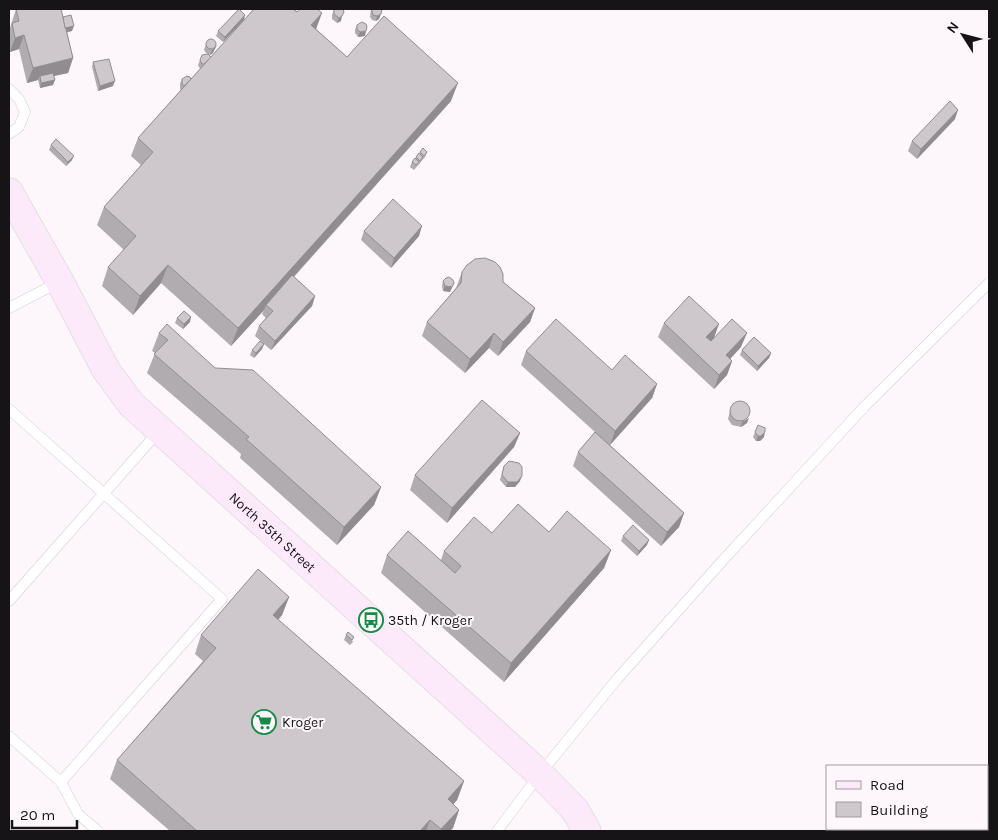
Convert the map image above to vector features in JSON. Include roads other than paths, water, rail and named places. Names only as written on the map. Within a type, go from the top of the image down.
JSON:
[{"type":"street","name":"North 35th Street","points":[[9,192],[60,282],[106,370],[131,404],[540,774],[576,810],[590,830]]},
{"type":"lane","points":[[9,89],[19,99],[25,112],[20,127],[9,134]]},
{"type":"lane","points":[[9,308],[60,282]]},
{"type":"lane","points":[[497,831],[540,774],[618,678],[864,406],[989,283]]},
{"type":"lane","points":[[9,409],[222,599],[61,782]]},
{"type":"lane","points":[[9,600],[159,430]]},
{"type":"lane","points":[[9,736],[61,782],[78,814],[98,831]]},
{"type":"place","name":"35th / Kroger","points":[[371,620]]},
{"type":"place","name":"Kroger","points":[[264,722]]}]
